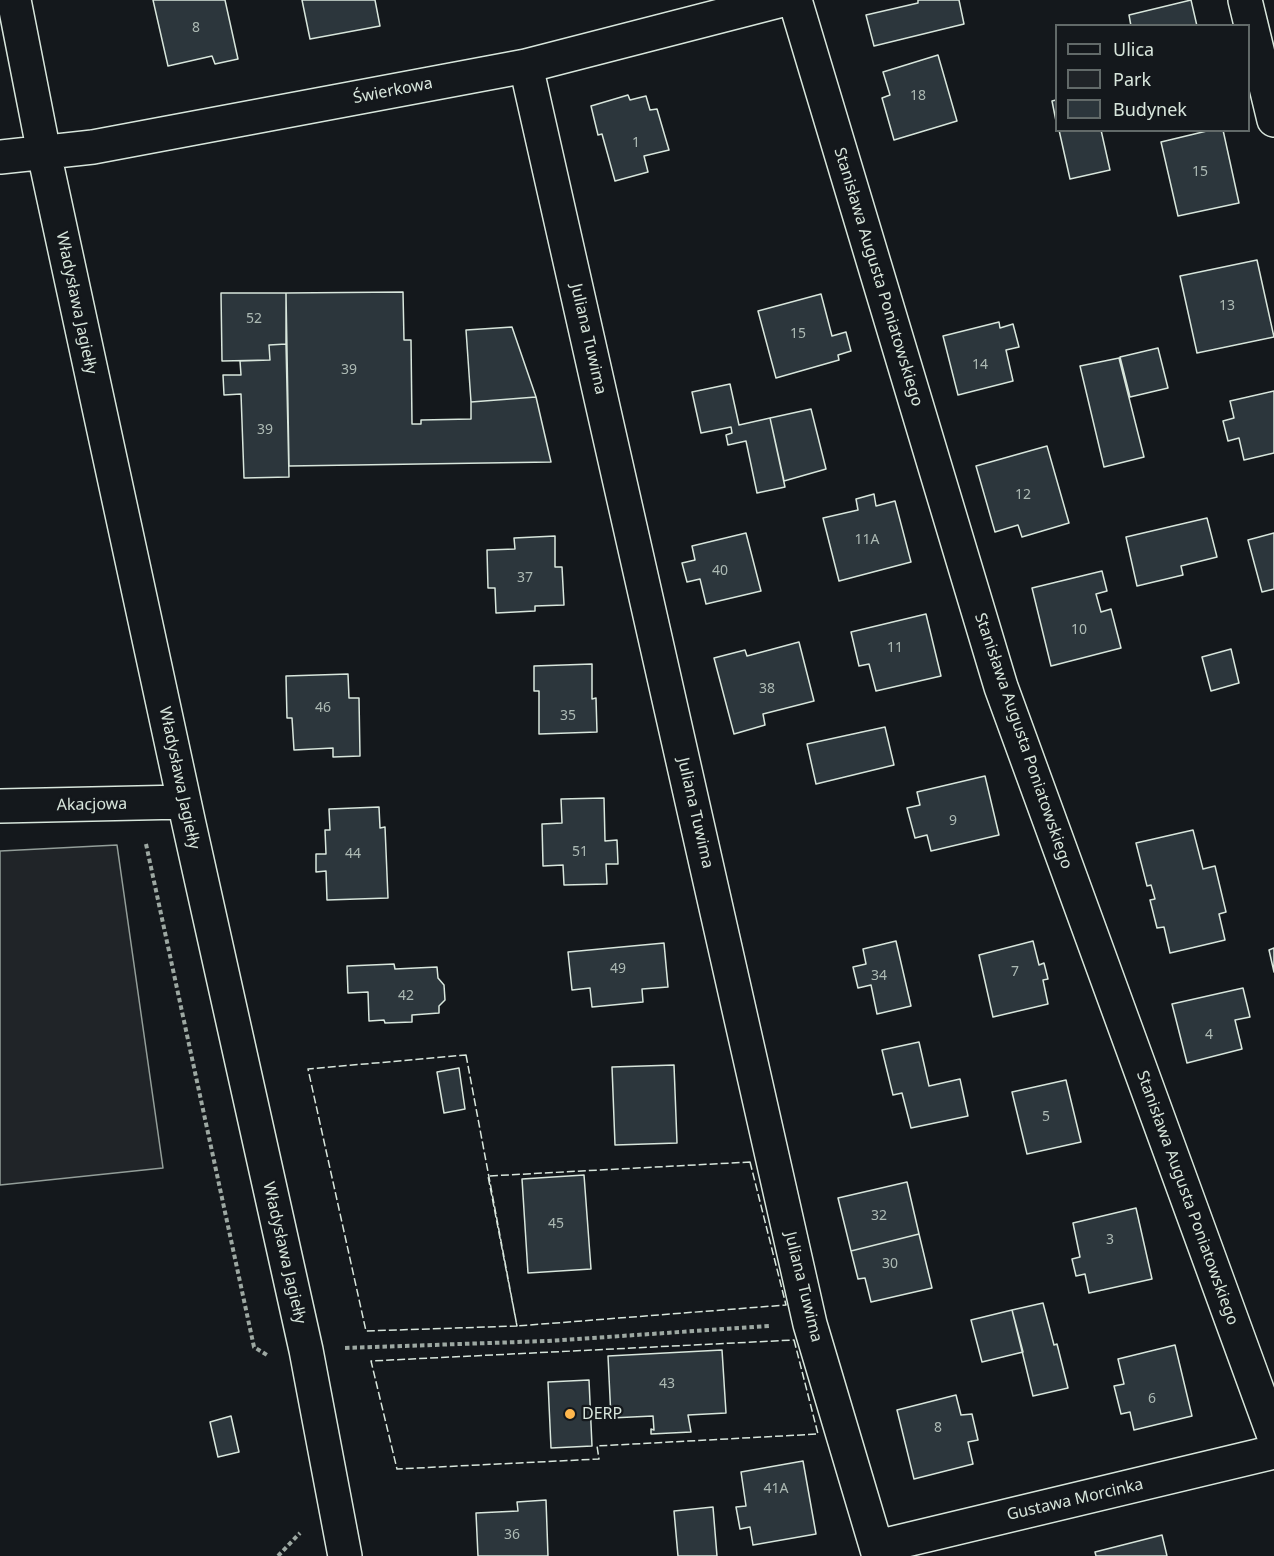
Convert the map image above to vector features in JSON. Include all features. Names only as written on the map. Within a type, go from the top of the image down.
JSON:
[{"type":"street","name":"Władysława Jagiełły","points":[[14,0],[44,153],[184,802],[306,1350],[345,1556]]},
{"type":"street","name":"Świerkowa","points":[[0,157],[105,145],[526,66],[782,0]]},
{"type":"street","name":"Stanisława Augusta Poniatowskiego","points":[[795,0],[1001,687],[1274,1436]]},
{"type":"street","points":[[1245,0],[1274,120]]},
{"type":"street","name":"Juliana Tuwima","points":[[526,66],[810,1324],[878,1552]]},
{"type":"street","name":"Akacjowa","points":[[0,806],[184,802]]},
{"type":"street","name":"Gustawa Morcinka","points":[[878,1552],[1274,1452]]},
{"type":"path","points":[[145,842],[254,1347],[274,1360]]},
{"type":"path","points":[[306,1350],[547,1341],[810,1324]]},
{"type":"path","points":[[278,1556],[302,1531]]},
{"type":"green space","points":[[117,845],[163,1168],[0,1185],[0,851]]},
{"type":"building","points":[[153,0],[225,0],[238,59],[215,64],[212,56],[168,66]]},
{"type":"building","points":[[302,0],[375,0],[380,26],[310,39]]},
{"type":"building","points":[[918,0],[959,0],[964,24],[874,46],[866,15],[918,3]]},
{"type":"building","points":[[1191,0],[1197,24],[1131,24],[1129,15]]},
{"type":"building","points":[[938,55],[957,121],[894,140],[882,98],[890,95],[883,72]]},
{"type":"building","points":[[628,95],[630,100],[646,96],[650,110],[657,109],[669,150],[644,156],[648,172],[615,181],[602,134],[598,135],[591,106]]},
{"type":"building","points":[[1055,100],[1055,116],[1052,101]]},
{"type":"building","points":[[1059,132],[1101,132],[1110,170],[1070,179]]},
{"type":"building","points":[[1203,132],[1223,132],[1239,203],[1178,216],[1161,142]]},
{"type":"building","points":[[1257,260],[1274,337],[1197,353],[1180,276]]},
{"type":"building","points":[[403,292],[404,340],[411,340],[412,424],[421,424],[421,420],[471,419],[471,402],[536,397],[551,462],[289,466],[286,293]]},
{"type":"building","points":[[221,293],[286,293],[286,344],[269,345],[270,360],[222,361]]},
{"type":"building","points":[[821,294],[832,336],[846,332],[851,351],[838,355],[839,360],[776,378],[758,311]]},
{"type":"building","points":[[999,322],[1000,328],[1013,324],[1019,347],[1006,350],[1013,381],[958,395],[943,336]]},
{"type":"building","points":[[512,327],[536,397],[471,402],[466,330]]},
{"type":"building","points":[[286,344],[289,477],[244,478],[241,394],[224,395],[223,375],[241,375],[240,361],[270,360],[269,345]]},
{"type":"building","points":[[1158,348],[1168,388],[1130,397],[1120,357]]},
{"type":"building","points":[[1119,358],[1144,457],[1104,467],[1080,366]]},
{"type":"building","points":[[730,384],[739,425],[770,418],[785,487],[757,493],[746,441],[728,445],[726,435],[732,433],[731,427],[701,433],[692,392]]},
{"type":"building","points":[[1274,391],[1274,453],[1244,460],[1239,438],[1228,441],[1223,421],[1234,418],[1230,401]]},
{"type":"building","points":[[811,409],[826,469],[784,481],[770,418]]},
{"type":"building","points":[[1047,446],[1069,523],[1022,537],[1018,525],[995,532],[976,466]]},
{"type":"building","points":[[874,494],[876,506],[895,501],[911,562],[839,581],[823,518],[858,510],[856,499]]},
{"type":"building","points":[[1207,518],[1217,557],[1181,566],[1183,575],[1137,586],[1126,537]]},
{"type":"building","points":[[746,533],[761,591],[706,604],[700,579],[687,582],[682,563],[695,560],[692,546]]},
{"type":"building","points":[[1274,533],[1274,589],[1262,592],[1248,540]]},
{"type":"building","points":[[555,536],[555,567],[562,567],[564,605],[535,606],[535,611],[496,613],[495,588],[488,588],[487,550],[515,549],[514,538]]},
{"type":"building","points":[[1102,571],[1107,591],[1096,594],[1101,612],[1111,609],[1121,648],[1051,666],[1032,588]]},
{"type":"building","points":[[926,614],[941,676],[876,691],[869,664],[859,666],[851,632]]},
{"type":"building","points":[[799,642],[814,701],[763,714],[765,725],[734,734],[714,658],[745,650],[747,656]]},
{"type":"building","points":[[1231,649],[1239,683],[1211,691],[1202,657]]},
{"type":"building","points":[[592,664],[592,699],[596,698],[597,732],[539,734],[539,691],[534,691],[534,666]]},
{"type":"building","points":[[348,674],[349,698],[359,698],[360,756],[333,757],[333,748],[294,750],[292,718],[287,718],[286,676]]},
{"type":"building","points":[[885,727],[894,765],[816,784],[807,744]]},
{"type":"building","points":[[985,776],[999,835],[931,851],[927,835],[915,838],[907,808],[920,805],[917,792]]},
{"type":"building","points":[[604,798],[605,841],[617,840],[618,864],[606,864],[607,884],[564,885],[563,865],[543,866],[542,824],[562,823],[561,799]]},
{"type":"building","points":[[379,807],[380,828],[385,827],[388,898],[327,900],[326,871],[316,872],[316,854],[326,854],[325,830],[330,830],[329,809]]},
{"type":"building","points":[[1193,830],[1203,869],[1215,866],[1226,912],[1219,914],[1225,940],[1170,953],[1164,927],[1157,928],[1150,900],[1155,899],[1151,885],[1147,886],[1136,843]]},
{"type":"building","points":[[896,941],[911,1006],[877,1014],[871,985],[858,988],[853,967],[866,964],[863,949]]},
{"type":"building","points":[[1033,941],[1039,965],[1044,963],[1048,979],[1043,980],[1048,1004],[993,1017],[979,955]]},
{"type":"building","points":[[664,943],[668,987],[642,989],[643,1002],[592,1007],[590,988],[572,990],[568,952]]},
{"type":"building","points":[[1274,948],[1274,972],[1269,950]]},
{"type":"building","points":[[394,964],[395,969],[437,967],[438,978],[444,985],[445,1000],[439,1006],[439,1013],[412,1015],[412,1022],[369,1021],[368,992],[348,993],[347,966]]},
{"type":"building","points":[[1243,988],[1250,1017],[1235,1020],[1242,1049],[1187,1063],[1172,1004]]},
{"type":"building","points":[[919,1042],[929,1086],[960,1079],[968,1116],[911,1128],[902,1093],[893,1095],[882,1050]]},
{"type":"building","points":[[674,1065],[677,1143],[615,1145],[612,1067]]},
{"type":"building","points":[[459,1068],[465,1109],[444,1113],[437,1072]]},
{"type":"building","points":[[1066,1080],[1081,1142],[1027,1154],[1012,1092]]},
{"type":"building","points":[[584,1175],[591,1269],[528,1273],[522,1179]]},
{"type":"building","points":[[907,1182],[919,1234],[851,1251],[838,1198]]},
{"type":"building","points":[[1136,1208],[1152,1279],[1089,1293],[1085,1274],[1076,1276],[1072,1259],[1080,1257],[1073,1223]]},
{"type":"building","points":[[919,1234],[932,1288],[871,1302],[865,1278],[858,1279],[851,1251]]},
{"type":"building","points":[[1043,1303],[1054,1345],[1057,1344],[1068,1388],[1033,1396],[1012,1310]]},
{"type":"building","points":[[1012,1310],[1023,1352],[982,1362],[971,1320]]},
{"type":"building","points":[[1175,1345],[1192,1416],[1134,1430],[1130,1412],[1121,1414],[1114,1386],[1124,1384],[1118,1359]]},
{"type":"building","points":[[722,1350],[726,1413],[688,1415],[691,1432],[651,1434],[651,1429],[654,1430],[653,1416],[611,1418],[608,1356]]},
{"type":"building","name":"DERP","points":[[589,1380],[592,1446],[551,1448],[548,1382]]},
{"type":"building","points":[[956,1395],[961,1415],[972,1414],[978,1440],[968,1442],[973,1464],[914,1479],[897,1410]]},
{"type":"building","points":[[231,1416],[239,1452],[218,1457],[210,1422]]},
{"type":"building","points":[[803,1461],[816,1534],[753,1545],[750,1527],[740,1529],[736,1507],[746,1506],[741,1472]]},
{"type":"building","points":[[546,1500],[548,1556],[478,1556],[476,1513],[518,1511],[517,1502]]},
{"type":"building","points":[[713,1507],[717,1556],[678,1556],[674,1511]]},
{"type":"building","points":[[1162,1535],[1167,1556],[1096,1556],[1095,1552]]},
{"type":"fence","points":[[466,1055],[517,1326],[366,1331],[308,1069],[466,1055]]},
{"type":"fence","points":[[750,1162],[786,1305],[517,1326],[488,1176],[750,1162]]},
{"type":"fence","points":[[794,1340],[818,1434],[597,1446],[599,1459],[397,1469],[371,1361],[794,1340]]},
{"type":"place","name":"DERP","points":[[570,1414]]}]
